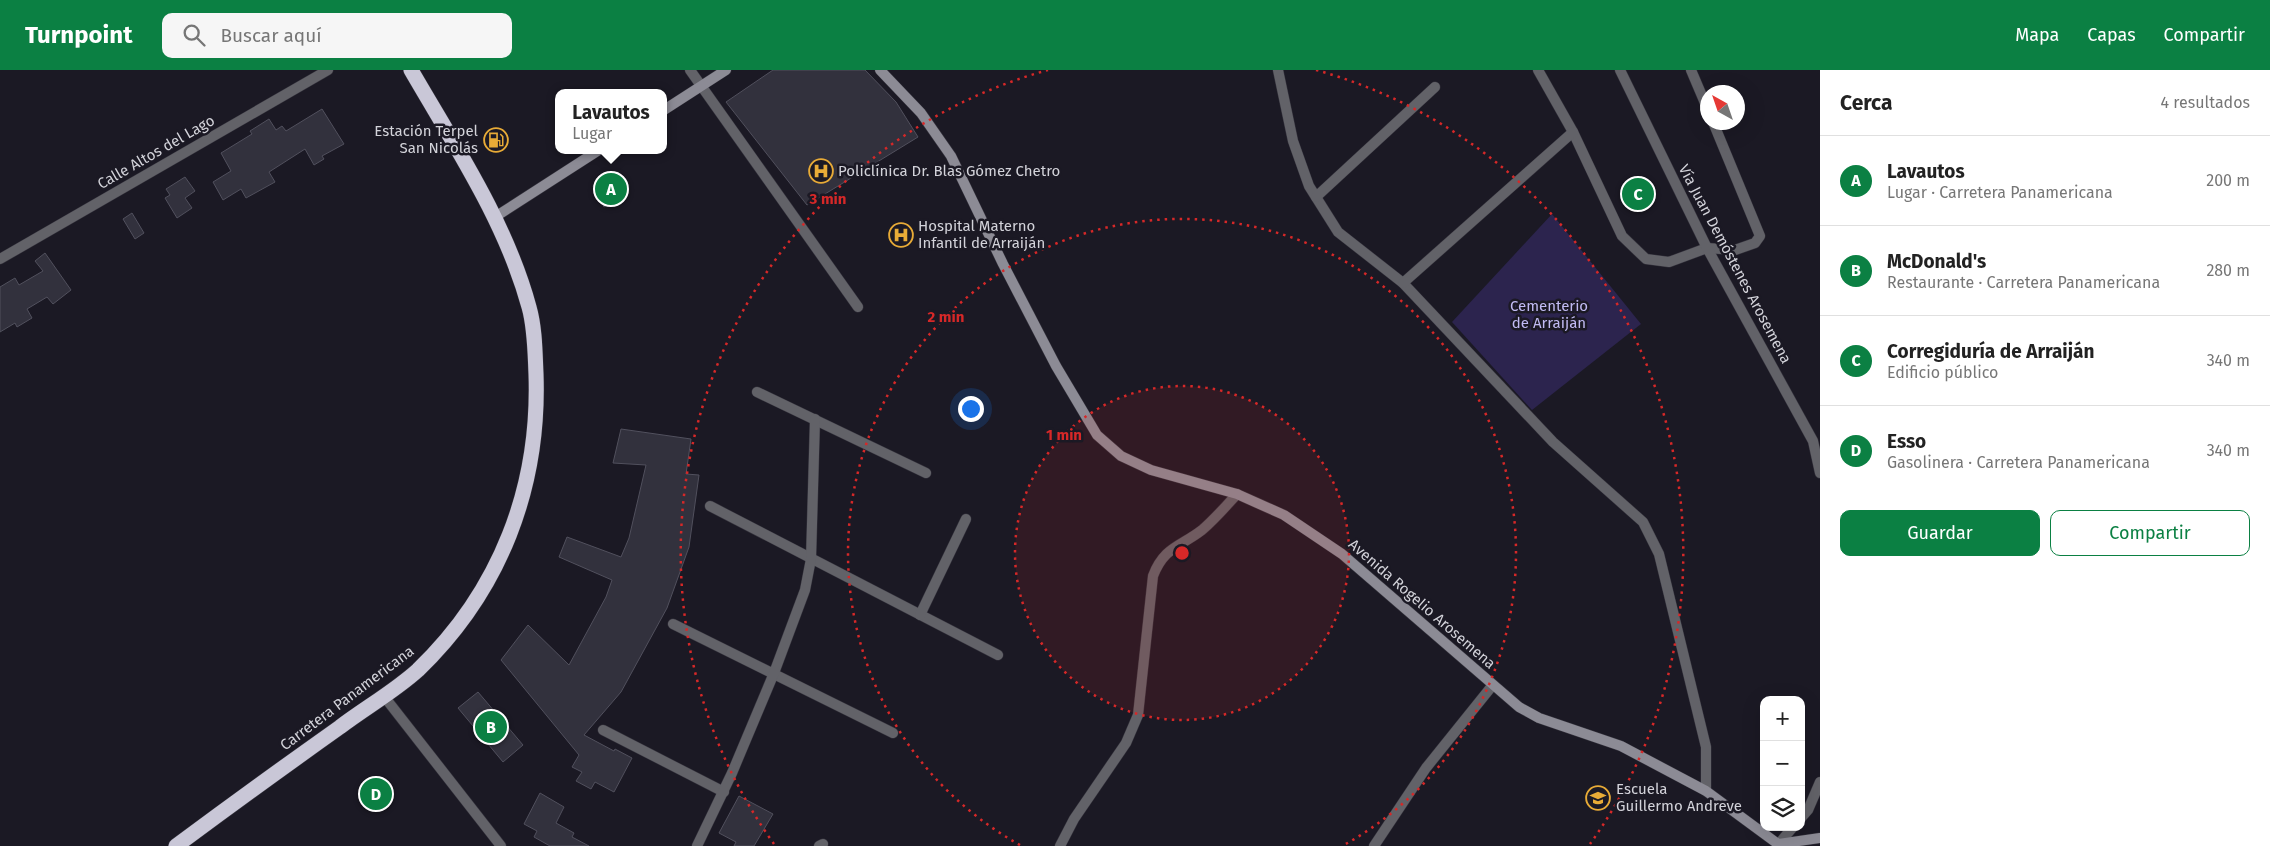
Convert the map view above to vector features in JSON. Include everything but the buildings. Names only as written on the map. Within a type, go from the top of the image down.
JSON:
[{"type":"highway","name":"Carretera Panamericana","points":[[177,845],[416,672],[466,617],[488,582],[508,538],[527,483],[534,444],[537,398],[533,334],[528,301],[514,261],[495,217],[411,70]]},
{"type":"street","name":"Calle Altos del Lago","points":[[0,259],[328,70]]},
{"type":"street","points":[[690,70],[858,307]]},
{"type":"street","points":[[667,108],[726,70]]},
{"type":"street","name":"Avenida Rogelio Arosemena","points":[[880,70],[921,113],[951,156],[1003,264],[1056,366],[1097,435],[1121,456],[1151,470],[1237,494],[1284,515],[1342,554],[1388,592],[1492,686],[1526,711],[1621,746],[1706,791],[1778,845]]},
{"type":"street","points":[[1278,70],[1293,141],[1309,186],[1338,232],[1403,283],[1554,442],[1642,522],[1659,554],[1706,747],[1706,791]]},
{"type":"street","points":[[1538,70],[1572,132],[1622,236],[1646,259],[1669,262],[1707,248],[1735,250],[1755,243],[1760,236],[1716,130]]},
{"type":"street","name":"Vía Juan Demóstenes Arosemena","points":[[1620,70],[1707,248],[1813,441],[1820,473]]},
{"type":"street","points":[[1691,70],[1700,91]]},
{"type":"street","points":[[1316,197],[1435,87]]},
{"type":"street","points":[[1403,283],[1572,132]]},
{"type":"street","points":[[495,217],[593,154]]},
{"type":"street","points":[[757,392],[926,473]]},
{"type":"street","points":[[697,846],[724,792],[774,673],[805,590],[810,559],[816,419]]},
{"type":"street","points":[[1060,846],[1074,819],[1126,744],[1138,715],[1153,576],[1159,560],[1173,548],[1201,530],[1237,494]]},
{"type":"street","points":[[710,506],[998,655]]},
{"type":"street","points":[[920,615],[966,519]]},
{"type":"street","points":[[673,624],[893,733]]},
{"type":"street","points":[[1374,846],[1426,768],[1492,686]]},
{"type":"street","points":[[383,695],[501,846]]},
{"type":"street","points":[[603,730],[724,792]]},
{"type":"street","points":[[1805,813],[1820,782]]},
{"type":"street","points":[[1778,845],[1789,831]]},
{"type":"street","points":[[1778,845],[1820,838]]},
{"type":"green space","name":"Cementerio de Arraiján","points":[[1552,214],[1641,324],[1532,410],[1452,322]]},
{"type":"place","name":"Estación Terpel San Nicolás","points":[[496,140]]},
{"type":"place","name":"Policlínica Dr. Blas Gómez Chetro","points":[[821,171]]},
{"type":"place","name":"Lavautos","points":[[611,189]]},
{"type":"place","name":"Corregiduría de Arraiján","points":[[1638,194]]},
{"type":"place","name":"Hospital Materno Infantil de Arraiján","points":[[901,235]]},
{"type":"place","name":"McDonald's","points":[[491,727]]},
{"type":"place","name":"Esso","points":[[376,794]]},
{"type":"place","name":"Escuela Guillermo Andreve","points":[[1598,798]]}]
